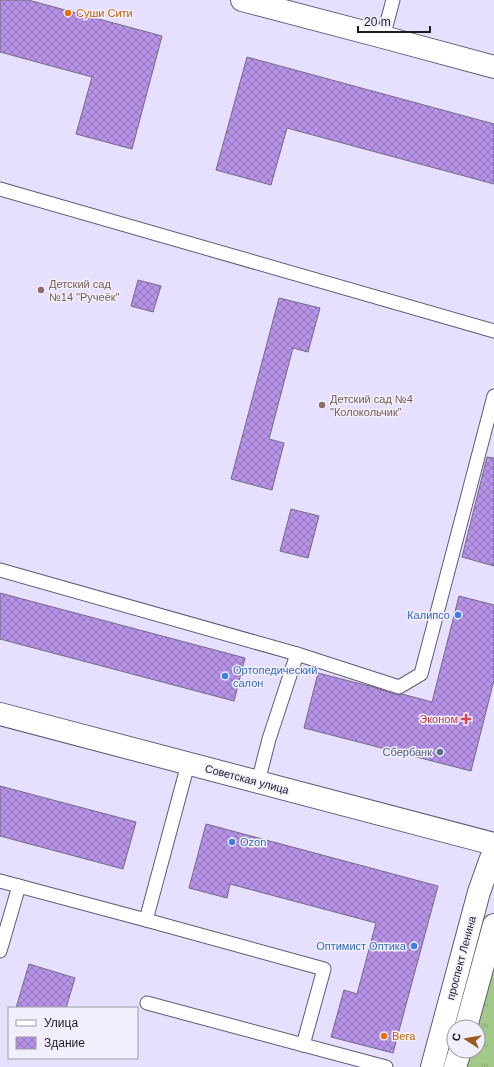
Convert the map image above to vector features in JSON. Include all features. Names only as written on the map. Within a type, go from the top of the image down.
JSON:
[{"type":"street","points":[[242,0],[384,37],[494,68]]},
{"type":"street","name":"Советская улица","points":[[0,714],[494,844]]},
{"type":"street","name":"проспект Ленина","points":[[432,1067],[479,892],[494,850]]},
{"type":"street","points":[[468,1019],[494,925]]},
{"type":"lane","points":[[384,37],[393,0]]},
{"type":"lane","points":[[0,189],[494,331]]},
{"type":"lane","points":[[0,570],[297,654],[399,687],[420,674],[490,434],[494,396]]},
{"type":"lane","points":[[258,782],[269,739],[297,654]]},
{"type":"lane","points":[[146,920],[188,764]]},
{"type":"lane","points":[[0,880],[324,969],[303,1045]]},
{"type":"lane","points":[[0,951],[19,886]]},
{"type":"lane","points":[[147,1003],[386,1067]]},
{"type":"green space","points":[[494,953],[494,1067],[463,1067],[465,1059],[486,1059],[486,1019],[476,1019]]},
{"type":"building","points":[[0,0],[28,0],[162,36],[132,149],[76,134],[92,77],[0,52]]},
{"type":"building","points":[[247,57],[494,124],[494,184],[287,128],[271,185],[216,170]]},
{"type":"building","points":[[138,280],[161,286],[153,312],[131,306]]},
{"type":"building","points":[[279,298],[320,308],[308,352],[293,348],[269,439],[284,443],[272,490],[231,479]]},
{"type":"building","points":[[487,457],[494,458],[494,566],[462,557]]},
{"type":"building","points":[[291,509],[319,516],[308,558],[280,551]]},
{"type":"building","points":[[0,593],[245,658],[234,701],[0,639]]},
{"type":"building","points":[[459,596],[494,605],[494,680],[471,771],[304,728],[318,673],[373,687],[397,695],[402,694],[432,702]]},
{"type":"building","points":[[0,786],[136,822],[123,869],[0,836]]},
{"type":"building","points":[[206,824],[438,886],[393,1053],[331,1037],[344,990],[357,994],[376,923],[230,884],[227,898],[189,888]]},
{"type":"building","points":[[29,964],[75,978],[66,1007],[16,1007]]},
{"type":"place","name":"Суши Сити","points":[[68,13]]},
{"type":"place","name":"Детский сад №14 \"Ручеёк\"","points":[[41,290]]},
{"type":"place","name":"Детский сад №4 \"Колокольчик\"","points":[[322,405]]},
{"type":"place","name":"Калипсо","points":[[458,615]]},
{"type":"place","name":"Ортопедический салон","points":[[225,676]]},
{"type":"place","name":"Эконом","points":[[466,719]]},
{"type":"place","name":"Сбербанк","points":[[440,752]]},
{"type":"place","name":"Ozon","points":[[232,842]]},
{"type":"place","name":"Оптимист Оптика","points":[[414,946]]},
{"type":"place","name":"Вега","points":[[384,1036]]}]
